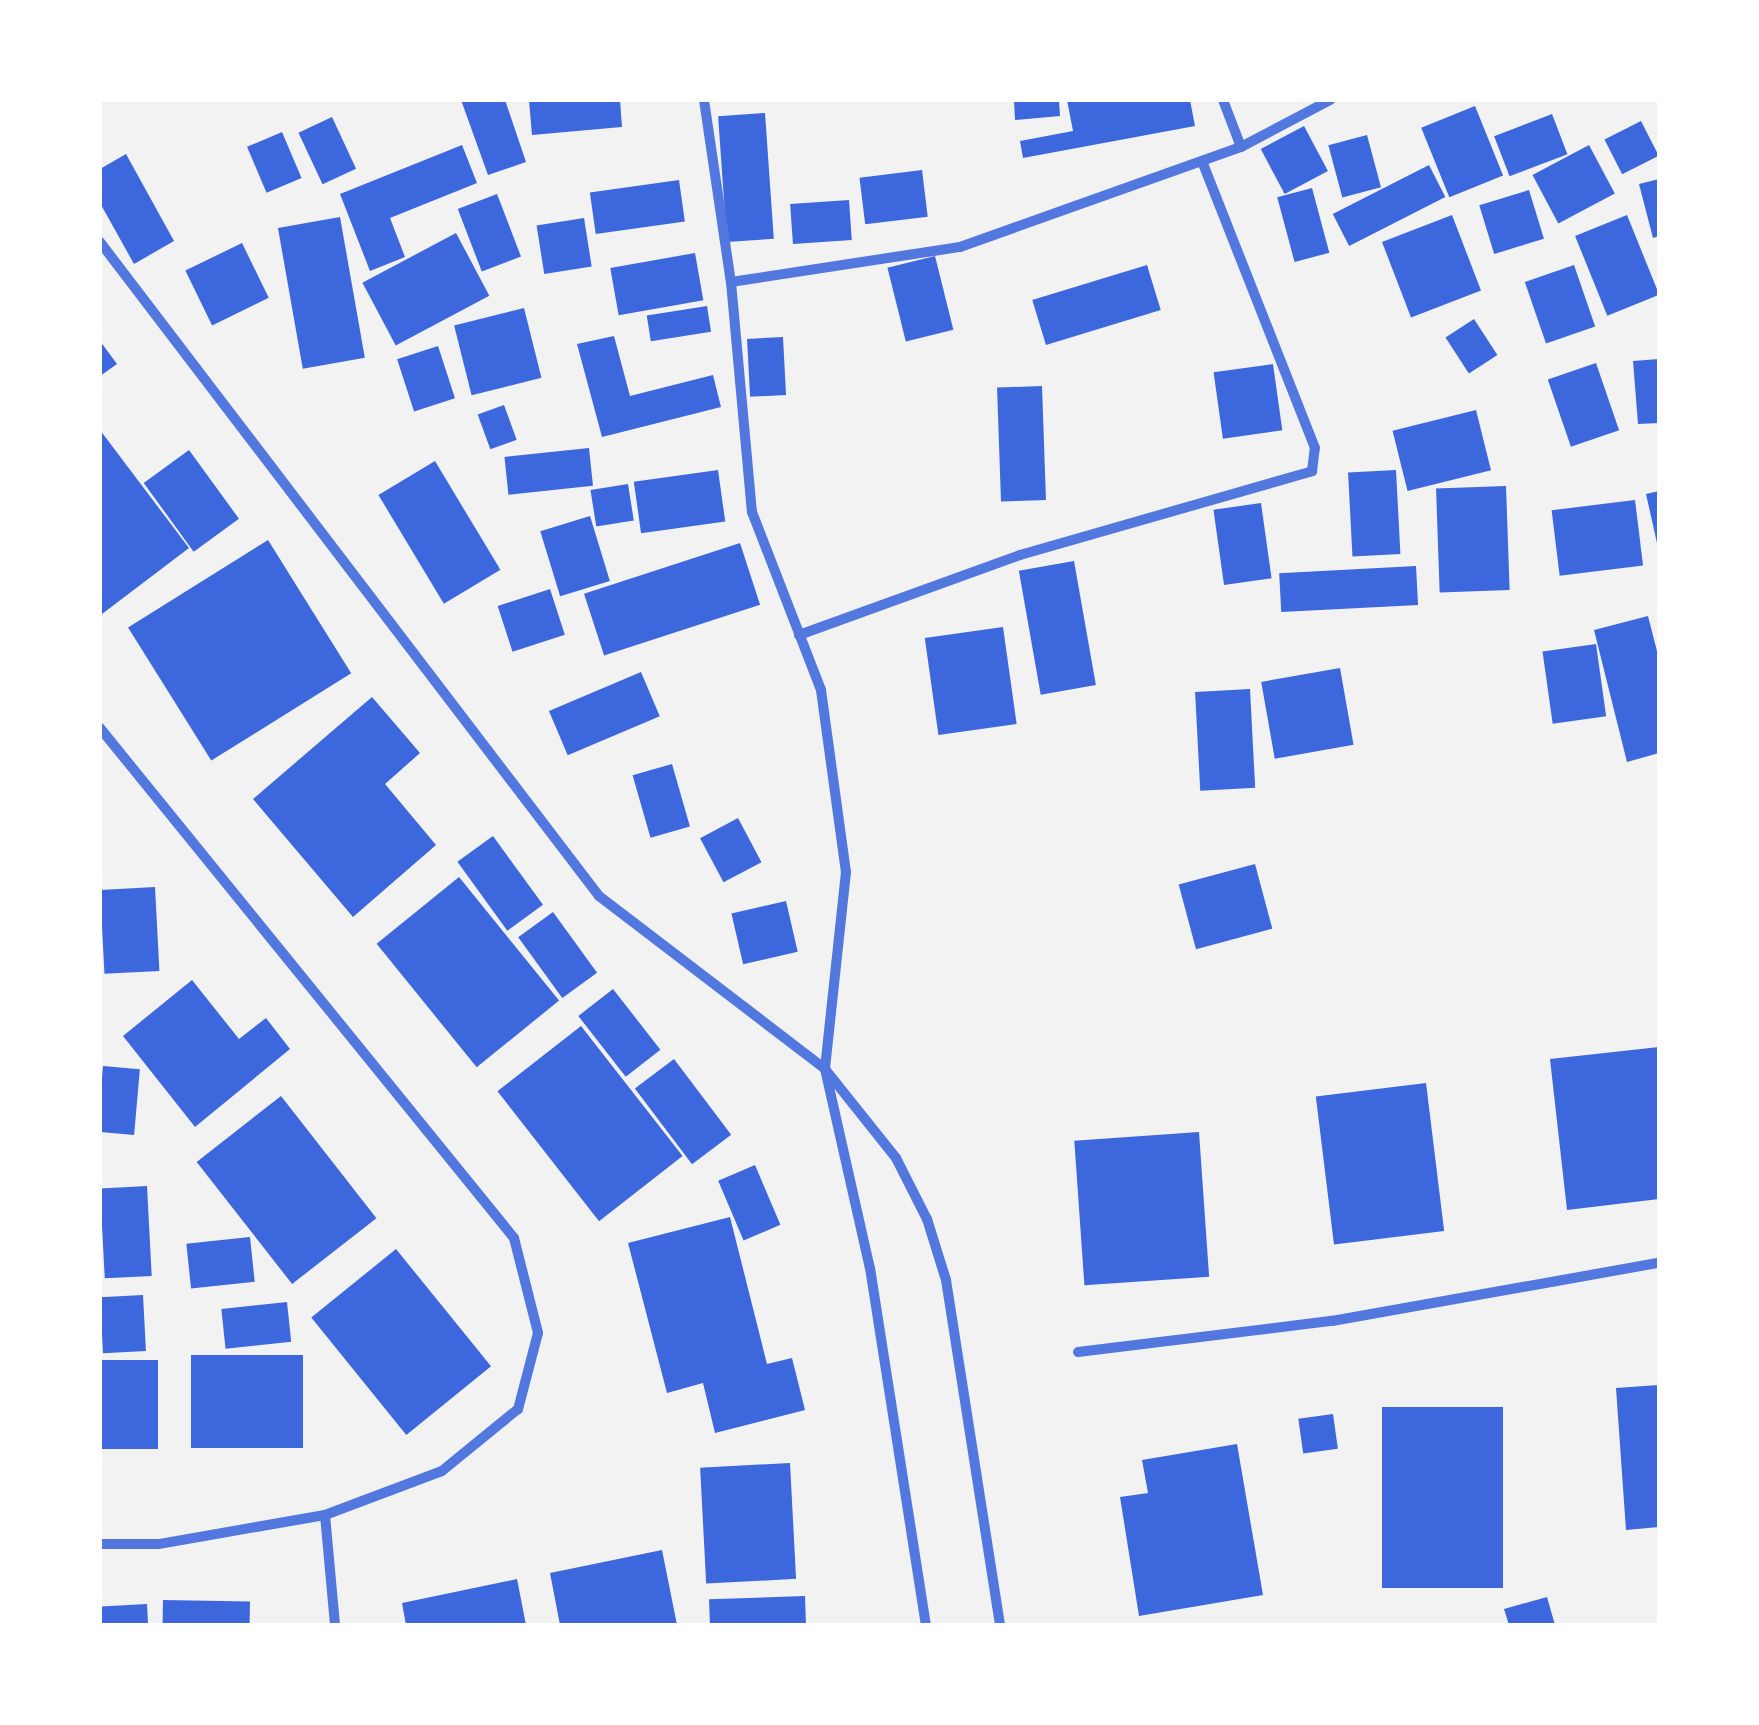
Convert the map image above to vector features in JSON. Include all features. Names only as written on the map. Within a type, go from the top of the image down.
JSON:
[{"type":"street","points":[[704,100],[730,282],[752,512],[821,690],[846,872],[824,1069],[870,1268],[926,1625]]},
{"type":"street","points":[[1222,100],[1240,147]]},
{"type":"street","points":[[730,282],[960,247],[1240,147],[1330,100]]},
{"type":"street","points":[[799,634],[1020,556],[1312,470],[1315,448],[1202,161]]},
{"type":"street","points":[[100,242],[599,896],[824,1069],[896,1158],[927,1219],[946,1280],[1000,1625]]},
{"type":"street","points":[[100,728],[514,1238],[538,1333],[518,1409],[442,1471],[325,1514],[158,1544],[100,1544]]},
{"type":"street","points":[[1078,1352],[1332,1321],[1659,1263]]},
{"type":"street","points":[[325,1514],[335,1625]]},
{"type":"building","points":[[461,100],[505,100],[526,162],[488,175]]},
{"type":"building","points":[[529,100],[620,100],[622,127],[532,135]]},
{"type":"building","points":[[1014,100],[1059,100],[1060,116],[1015,120]]},
{"type":"building","points":[[1067,100],[1190,100],[1195,126],[1023,158],[1020,141],[1073,131]]},
{"type":"building","points":[[1475,106],[1503,176],[1449,197],[1421,128]]},
{"type":"building","points":[[765,113],[774,239],[727,242],[718,116]]},
{"type":"building","points":[[1552,114],[1567,154],[1510,176],[1494,136]]},
{"type":"building","points":[[332,117],[356,169],[323,184],[298,133]]},
{"type":"building","points":[[1641,121],[1659,156],[1622,174],[1604,140]]},
{"type":"building","points":[[1304,126],[1328,171],[1285,194],[1261,149]]},
{"type":"building","points":[[282,132],[302,178],[267,193],[247,147]]},
{"type":"building","points":[[1367,135],[1381,187],[1342,198],[1328,145]]},
{"type":"building","points":[[462,145],[477,183],[390,218],[405,257],[370,271],[340,194]]},
{"type":"building","points":[[1589,145],[1615,194],[1558,224],[1532,175]]},
{"type":"building","points":[[126,154],[174,241],[134,264],[100,203],[100,169]]},
{"type":"building","points":[[1429,165],[1445,197],[1349,246],[1333,214]]},
{"type":"building","points":[[922,170],[928,217],[865,224],[859,178]]},
{"type":"building","points":[[1659,179],[1659,236],[1653,238],[1639,184]]},
{"type":"building","points":[[679,180],[685,222],[596,234],[590,193]]},
{"type":"building","points":[[1312,188],[1329,253],[1295,262],[1277,197]]},
{"type":"building","points":[[1529,190],[1544,239],[1494,254],[1479,205]]},
{"type":"building","points":[[497,194],[521,257],[482,272],[458,209]]},
{"type":"building","points":[[849,200],[852,240],[793,244],[790,204]]},
{"type":"building","points":[[1452,215],[1481,291],[1411,317],[1382,242]]},
{"type":"building","points":[[1627,215],[1659,295],[1607,316],[1575,236]]},
{"type":"building","points":[[340,217],[365,358],[303,369],[278,228]]},
{"type":"building","points":[[584,218],[592,266],[544,274],[537,226]]},
{"type":"building","points":[[456,233],[489,296],[396,345],[362,283]]},
{"type":"building","points":[[242,243],[269,298],[212,325],[185,271]]},
{"type":"building","points":[[695,253],[703,300],[619,315],[610,268]]},
{"type":"building","points":[[935,256],[953,330],[906,342],[887,268]]},
{"type":"building","points":[[1147,265],[1161,310],[1046,345],[1032,300]]},
{"type":"building","points":[[1574,265],[1595,326],[1546,343],[1525,282]]},
{"type":"building","points":[[707,306],[711,332],[651,341],[647,316]]},
{"type":"building","points":[[524,308],[541,378],[472,395],[454,325]]},
{"type":"building","points":[[1474,319],[1497,355],[1469,374],[1445,338]]},
{"type":"building","points":[[614,336],[630,396],[713,375],[721,407],[602,437],[577,344]]},
{"type":"building","points":[[783,337],[786,395],[750,397],[747,339]]},
{"type":"building","points":[[100,341],[117,364],[100,376]]},
{"type":"building","points":[[438,346],[455,398],[414,412],[397,359]]},
{"type":"building","points":[[1659,359],[1659,423],[1638,424],[1633,361]]},
{"type":"building","points":[[1596,363],[1619,430],[1571,447],[1548,380]]},
{"type":"building","points":[[1273,364],[1282,430],[1223,439],[1214,372]]},
{"type":"building","points":[[1042,386],[1046,500],[1001,502],[997,388]]},
{"type":"building","points":[[504,405],[517,440],[490,449],[478,415]]},
{"type":"building","points":[[1476,410],[1491,470],[1408,491],[1393,431]]},
{"type":"building","points":[[100,430],[189,548],[102,614],[100,612]]},
{"type":"building","points":[[589,448],[593,486],[508,495],[504,457]]},
{"type":"building","points":[[189,450],[239,519],[194,552],[144,483]]},
{"type":"building","points":[[435,461],[500,570],[444,604],[378,495]]},
{"type":"building","points":[[718,470],[725,521],[641,533],[634,482]]},
{"type":"building","points":[[1396,470],[1400,554],[1352,556],[1348,473]]},
{"type":"building","points":[[628,484],[634,521],[596,526],[590,490]]},
{"type":"building","points":[[1506,486],[1510,590],[1440,592],[1436,488]]},
{"type":"building","points":[[1659,491],[1659,543],[1657,543],[1646,494]]},
{"type":"building","points":[[1635,500],[1643,566],[1560,576],[1552,510]]},
{"type":"building","points":[[1261,503],[1272,578],[1224,585],[1213,510]]},
{"type":"building","points":[[590,516],[610,581],[560,596],[540,531]]},
{"type":"building","points":[[268,540],[351,673],[211,761],[128,627]]},
{"type":"building","points":[[740,543],[760,605],[604,655],[584,594]]},
{"type":"building","points":[[1074,561],[1096,685],[1041,695],[1019,571]]},
{"type":"building","points":[[1416,566],[1418,605],[1281,612],[1279,573]]},
{"type":"building","points":[[550,589],[565,635],[513,652],[498,606]]},
{"type":"building","points":[[1648,616],[1659,659],[1659,753],[1627,762],[1594,630]]},
{"type":"building","points":[[1003,627],[1017,724],[938,735],[925,638]]},
{"type":"building","points":[[1596,644],[1606,716],[1553,724],[1543,652]]},
{"type":"building","points":[[1340,668],[1354,745],[1275,759],[1261,682]]},
{"type":"building","points":[[641,672],[660,716],[568,755],[549,711]]},
{"type":"building","points":[[1250,689],[1255,788],[1200,791],[1195,692]]},
{"type":"building","points":[[372,697],[420,753],[385,784],[436,845],[353,917],[253,799]]},
{"type":"building","points":[[672,764],[690,826],[651,838],[633,775]]},
{"type":"building","points":[[738,818],[761,862],[724,882],[700,838]]},
{"type":"building","points":[[493,836],[543,905],[507,931],[457,862]]},
{"type":"building","points":[[1255,864],[1272,929],[1196,949],[1179,884]]},
{"type":"building","points":[[459,877],[559,1001],[477,1067],[377,944]]},
{"type":"building","points":[[155,887],[159,971],[104,974],[100,890]]},
{"type":"building","points":[[786,901],[798,952],[743,964],[731,914]]},
{"type":"building","points":[[553,912],[597,973],[562,998],[518,937]]},
{"type":"building","points":[[192,980],[239,1039],[266,1018],[290,1049],[195,1127],[123,1036]]},
{"type":"building","points":[[613,989],[660,1050],[626,1077],[578,1016]]},
{"type":"building","points":[[581,1026],[683,1156],[599,1221],[497,1091]]},
{"type":"building","points":[[1659,1047],[1659,1199],[1567,1210],[1550,1059]]},
{"type":"building","points":[[674,1059],[731,1135],[692,1164],[635,1088]]},
{"type":"building","points":[[103,1066],[140,1069],[134,1135],[100,1132]]},
{"type":"building","points":[[1426,1083],[1444,1231],[1334,1244],[1316,1097]]},
{"type":"building","points":[[281,1096],[376,1218],[292,1284],[197,1162]]},
{"type":"building","points":[[1199,1132],[1209,1277],[1084,1285],[1074,1141]]},
{"type":"building","points":[[755,1165],[780,1225],[744,1240],[718,1181]]},
{"type":"building","points":[[147,1186],[152,1276],[105,1278],[100,1188]]},
{"type":"building","points":[[730,1217],[767,1364],[792,1358],[805,1410],[715,1433],[703,1383],[667,1393],[628,1243]]},
{"type":"building","points":[[250,1237],[255,1282],[191,1288],[186,1244]]},
{"type":"building","points":[[396,1249],[491,1366],[406,1435],[311,1318]]},
{"type":"building","points":[[143,1295],[146,1351],[103,1353],[100,1297]]},
{"type":"building","points":[[287,1302],[291,1342],[226,1349],[221,1309]]},
{"type":"building","points":[[191,1355],[303,1355],[303,1448],[191,1448]]},
{"type":"building","points":[[100,1360],[158,1360],[158,1449],[100,1449]]},
{"type":"building","points":[[1659,1385],[1659,1527],[1626,1530],[1616,1388]]},
{"type":"building","points":[[1382,1407],[1503,1407],[1503,1588],[1382,1588]]},
{"type":"building","points":[[1333,1414],[1338,1449],[1303,1454],[1298,1419]]},
{"type":"building","points":[[1237,1444],[1263,1595],[1139,1616],[1120,1497],[1148,1493],[1142,1460]]},
{"type":"building","points":[[790,1463],[796,1579],[706,1584],[700,1468]]},
{"type":"building","points":[[662,1550],[677,1625],[560,1625],[550,1573]]},
{"type":"building","points":[[517,1579],[526,1625],[406,1625],[402,1603]]},
{"type":"building","points":[[805,1596],[806,1625],[710,1625],[709,1599]]},
{"type":"building","points":[[1547,1597],[1555,1625],[1509,1625],[1504,1609]]},
{"type":"building","points":[[163,1600],[250,1602],[250,1625],[163,1625]]},
{"type":"building","points":[[147,1604],[148,1625],[102,1625],[101,1606]]}]
